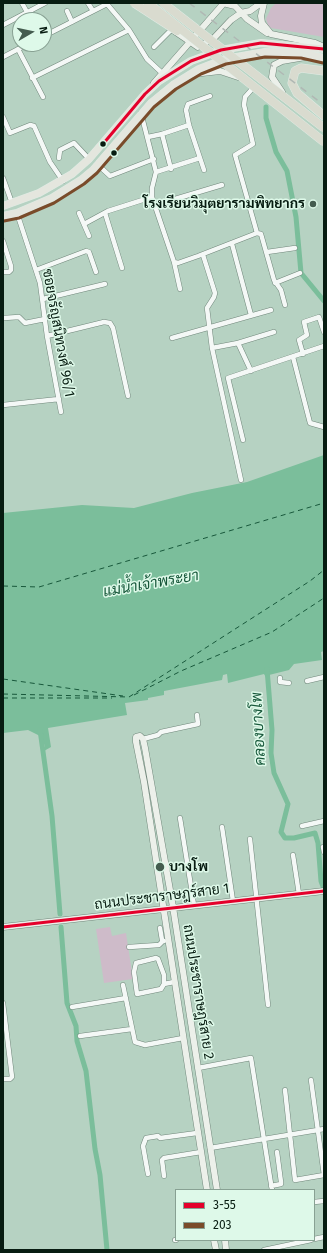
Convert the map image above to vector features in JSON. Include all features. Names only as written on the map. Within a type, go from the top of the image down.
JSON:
[{"type":"highway","points":[[134,3],[165,24],[182,33],[187,38]]},
{"type":"highway","points":[[148,3],[187,38],[324,143]]},
{"type":"highway","points":[[163,3],[324,127]]},
{"type":"highway","points":[[324,71],[301,68],[295,71],[292,83],[297,93],[324,116]]},
{"type":"main road","points":[[138,3],[198,47],[205,44],[241,12],[250,11],[258,4]]},
{"type":"main road","points":[[152,14],[160,3]]},
{"type":"main road","points":[[168,3],[194,24],[200,26],[205,25]]},
{"type":"main road","points":[[183,50],[184,43],[187,38],[205,25],[224,3],[235,6],[257,28],[271,34],[315,43],[324,48]]},
{"type":"main road","points":[[264,3],[261,16],[262,22],[271,34]]},
{"type":"main road","points":[[3,206],[40,193],[63,181],[89,159],[183,50],[187,38]]},
{"type":"main road","points":[[145,94],[191,61],[221,50],[261,43],[324,48]]},
{"type":"main road","points":[[3,216],[17,213],[52,198],[68,189],[97,164],[141,113],[162,94],[187,75],[199,69],[225,59],[265,52],[302,53],[321,57]]},
{"type":"main road","points":[[321,57],[288,59],[274,65],[272,78],[280,90],[324,127]]},
{"type":"main road","points":[[187,75],[211,71],[234,75],[324,143]]},
{"type":"main road","points":[[279,109],[278,103],[279,99],[281,98],[293,102]]},
{"type":"main road","name":"ถนนประชาราษฎร์สาย 2","points":[[206,1189],[174,982],[165,941],[163,908],[144,782],[136,742],[138,736],[142,737],[143,739],[173,907],[217,1189]]},
{"type":"main road","name":"ถนนประชาราษฎร์สาย 1","points":[[3,927],[323,891]]},
{"type":"main road","points":[[187,1070],[198,1068]]},
{"type":"street","points":[[22,3],[27,12],[45,3]]},
{"type":"street","points":[[88,3],[93,11]]},
{"type":"street","points":[[52,32],[107,3],[129,30],[147,59],[162,73]]},
{"type":"street","points":[[67,10],[72,22]]},
{"type":"street","points":[[3,25],[12,20]]},
{"type":"street","points":[[154,47],[172,29]]},
{"type":"street","points":[[32,78],[129,30]]},
{"type":"street","points":[[3,57],[12,52]]},
{"type":"street","points":[[19,52],[43,97]]},
{"type":"street","points":[[253,88],[245,97],[244,105],[253,144],[235,155],[257,233],[261,234],[276,283],[281,290],[285,305]]},
{"type":"street","points":[[204,170],[189,125],[187,106],[210,96]]},
{"type":"street","points":[[141,113],[154,159],[156,172],[152,188],[152,198],[174,262],[180,289]]},
{"type":"street","points":[[3,117],[10,133],[34,126],[50,162],[63,181]]},
{"type":"street","points":[[148,137],[189,125]]},
{"type":"street","points":[[162,134],[171,169]]},
{"type":"street","points":[[59,158],[60,150],[74,143],[89,159]]},
{"type":"street","points":[[156,172],[171,169],[200,158]]},
{"type":"street","points":[[97,164],[110,176],[154,159]]},
{"type":"street","points":[[3,178],[12,203]]},
{"type":"street","points":[[155,205],[222,185]]},
{"type":"street","points":[[84,224],[105,213],[152,198]]},
{"type":"street","name":"ซอยจรัญสนิทวงศ์ 96/1","points":[[17,213],[40,283],[47,336],[61,412]]},
{"type":"street","points":[[79,213],[89,236]]},
{"type":"street","points":[[105,213],[122,268]]},
{"type":"street","points":[[174,262],[178,263],[203,255],[257,233]]},
{"type":"street","points":[[3,241],[9,258],[11,270],[3,272]]},
{"type":"street","points":[[232,244],[251,314]]},
{"type":"street","points":[[267,252],[295,248]]},
{"type":"street","points":[[36,270],[86,251],[89,252],[96,272]]},
{"type":"street","points":[[203,255],[215,293],[214,297],[207,306],[208,327],[241,480]]},
{"type":"street","points":[[3,258],[9,258]]},
{"type":"street","points":[[276,283],[300,273]]},
{"type":"street","points":[[42,300],[105,284]]},
{"type":"street","points":[[172,338],[251,314],[270,310]]},
{"type":"street","points":[[4,318],[18,317],[25,323],[45,319]]},
{"type":"street","points":[[303,354],[299,340],[307,334],[304,322],[318,317],[324,332]]},
{"type":"street","points":[[47,336],[104,322],[112,325],[128,396]]},
{"type":"street","points":[[212,348],[238,343],[274,332]]},
{"type":"street","points":[[238,343],[251,371]]},
{"type":"street","points":[[243,440],[228,378],[324,346]]},
{"type":"street","points":[[293,357],[310,424],[324,427]]},
{"type":"street","points":[[3,404],[59,399]]},
{"type":"street","points":[[307,681],[324,677]]},
{"type":"street","points":[[280,678],[280,682],[289,683]]},
{"type":"street","points":[[143,739],[158,735],[161,732],[198,724],[197,715]]},
{"type":"street","points":[[180,818],[194,905]]},
{"type":"street","points":[[302,826],[324,821]]},
{"type":"street","points":[[222,827],[233,901]]},
{"type":"street","points":[[250,839],[268,1005]]},
{"type":"street","points":[[293,856],[299,894]]},
{"type":"street","points":[[130,947],[159,945],[165,941],[160,928]]},
{"type":"street","points":[[164,984],[164,975],[158,959],[156,958],[136,963],[134,972],[137,994],[161,989],[164,984],[174,982]]},
{"type":"street","points":[[123,985],[133,1040],[137,1044],[141,1045],[183,1038]]},
{"type":"street","points":[[72,1007],[126,998]]},
{"type":"street","points":[[3,1002],[12,1077],[10,1079],[3,1079]]},
{"type":"street","points":[[80,1036],[132,1029]]},
{"type":"street","points":[[198,1068],[251,1058],[262,1139],[271,1188],[281,1184],[277,1152]]},
{"type":"street","points":[[285,1090],[295,1180],[324,1175],[311,1080]]},
{"type":"street","points":[[210,1148],[324,1129]]},
{"type":"street","points":[[148,1174],[143,1146],[146,1138],[158,1136],[160,1138],[197,1133]]},
{"type":"street","points":[[164,1176],[162,1160],[164,1158],[201,1152]]},
{"type":"street","points":[[264,1250],[307,1241]]},
{"type":"street","points":[[294,1244],[296,1250]]},
{"type":"shaded area","points":[[276,3],[324,3],[324,37],[271,28],[266,19],[271,8]]},
{"type":"shaded area","points":[[110,927],[112,936],[126,933],[133,979],[104,983],[96,929]]},
{"type":"water","name":"แม่น้ำเจ้าพระยา","points":[[324,455],[324,651],[321,652],[322,660],[294,664],[289,670],[269,675],[267,679],[264,674],[228,683],[227,674],[223,675],[222,680],[164,691],[164,695],[148,698],[148,700],[125,703],[127,715],[48,728],[51,747],[44,751],[45,747],[42,737],[28,730],[3,733],[3,513],[82,505],[134,508],[192,493],[247,482]]},
{"type":"waterway","points":[[266,107],[266,118],[276,152],[287,171],[296,217],[301,273],[324,301]]},
{"type":"waterway","name":"คลองบางโพ","points":[[267,669],[272,730],[271,753],[274,773],[288,804],[281,832],[285,838],[294,838],[315,833],[318,843],[321,881],[324,889]]},
{"type":"waterway","points":[[40,730],[52,816],[60,914]]},
{"type":"waterway","points":[[61,927],[67,1003],[76,1026],[77,1041],[86,1071],[95,1149],[100,1175],[107,1250]]},
{"type":"ferry route","points":[[3,586],[39,587],[324,503]]},
{"type":"ferry route","points":[[3,694],[129,697],[310,581],[324,570]]},
{"type":"ferry route","points":[[134,695],[181,671],[272,632],[324,598]]},
{"type":"ferry route","points":[[3,679],[123,696]]},
{"type":"ferry route","points":[[3,698],[112,698]]},
{"type":"railway","points":[[189,3],[324,105]]},
{"type":"transit line","name":"3-55","points":[[103,144],[145,94],[159,81],[191,61],[221,50],[261,43],[324,49]]},
{"type":"transit line","name":"203","points":[[4,221],[19,218],[54,203],[84,184],[97,173],[154,107],[176,89],[201,74],[226,64],[265,57],[301,58],[323,63]]},
{"type":"transit line","name":"3-55","points":[[3,927],[324,891]]},
{"type":"place","name":"โรงเรียนวิมุตยารามพิทยากร","points":[[313,204]]},
{"type":"place","name":"บางโพ","points":[[160,867]]}]
